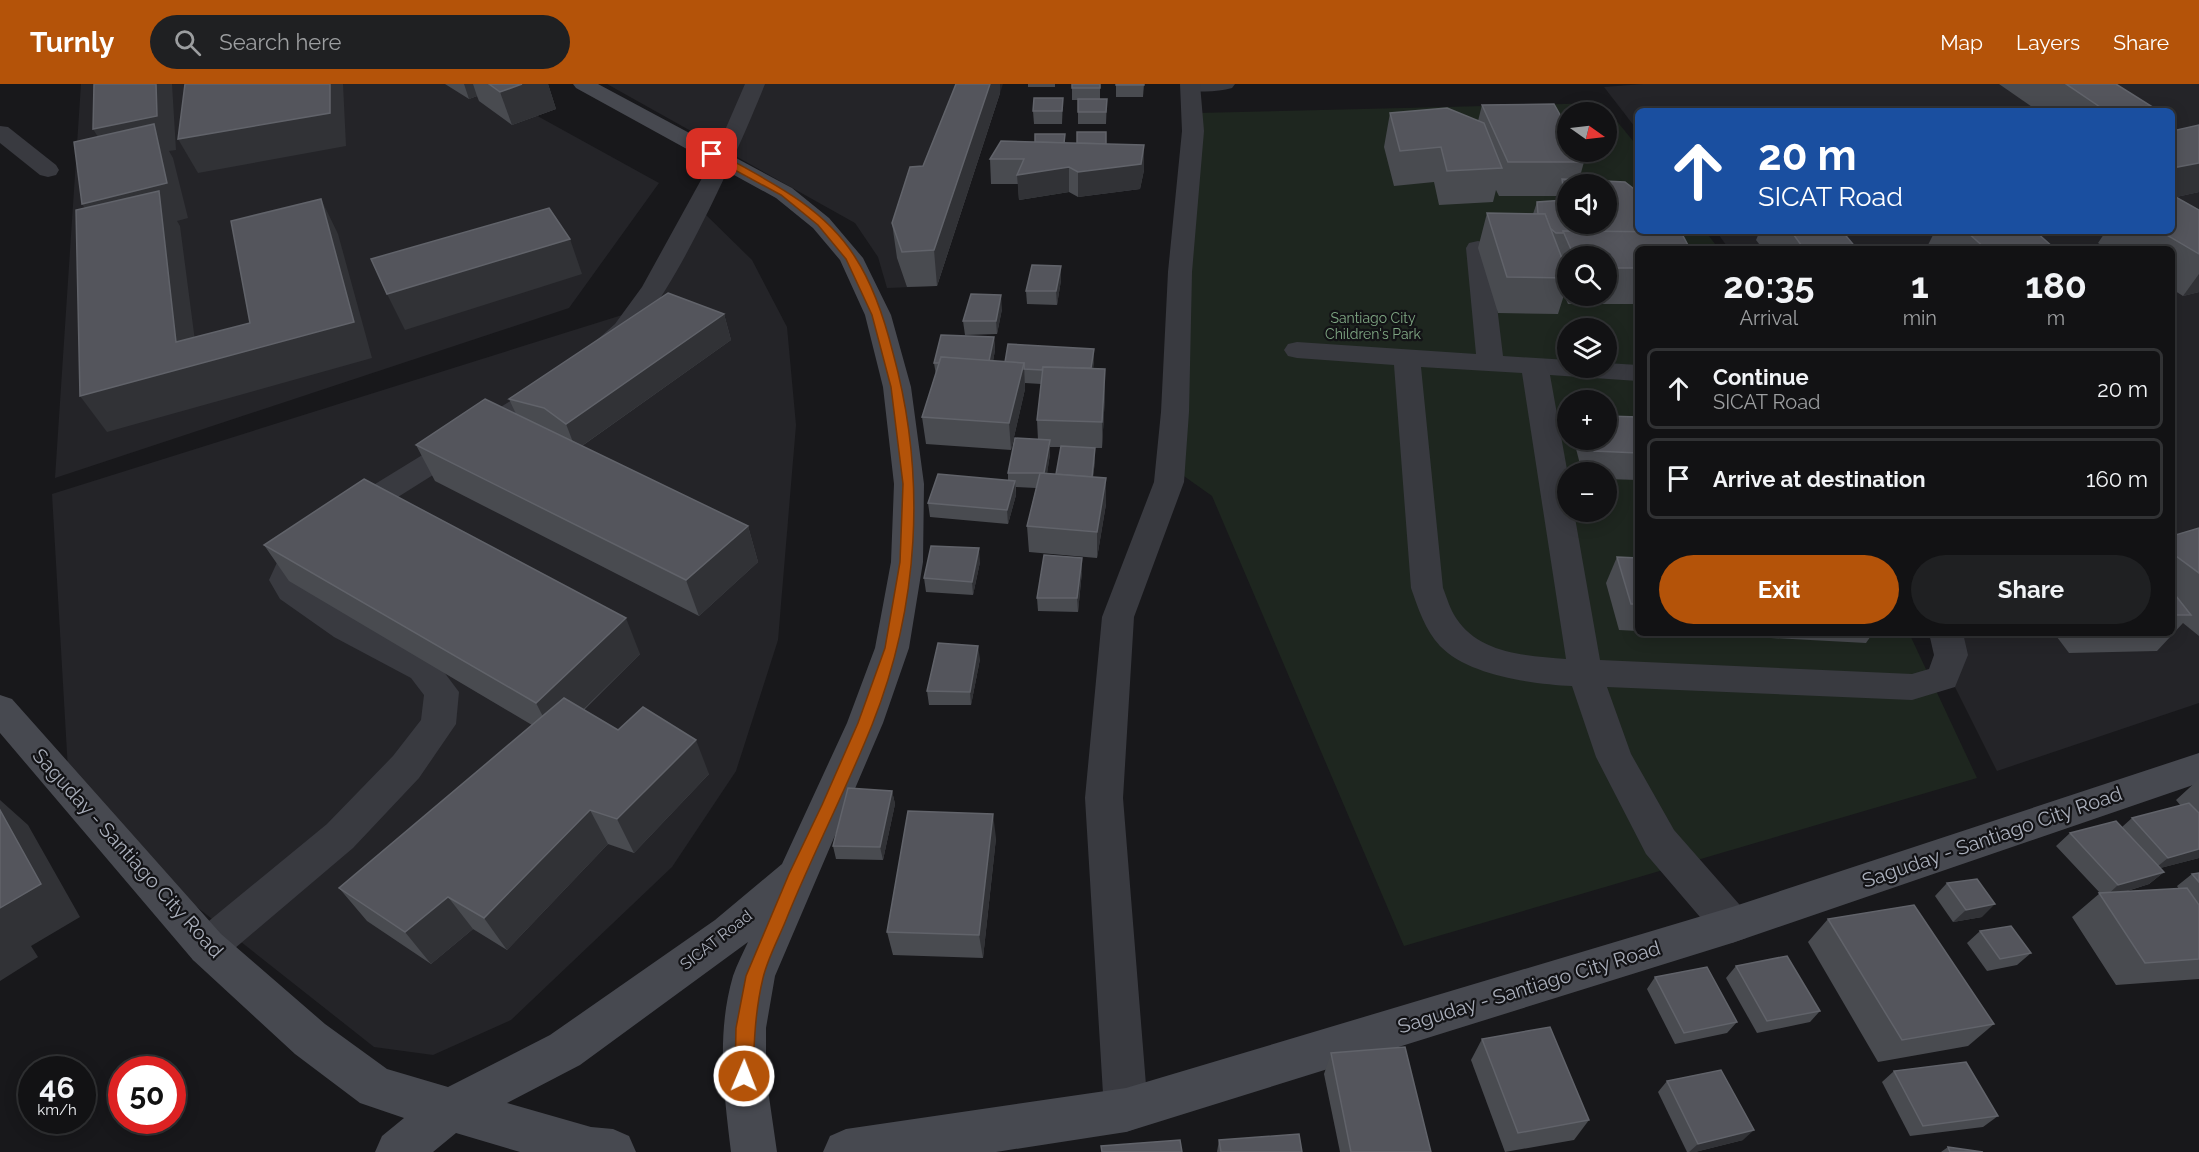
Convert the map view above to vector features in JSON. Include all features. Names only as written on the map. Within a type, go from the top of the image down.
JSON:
[{"type":"main road","name":"SICAT Road","points":[[398,1152],[449,1110],[565,1050],[729,933],[797,874],[865,723],[892,648],[907,562],[909,484],[897,387],[878,315],[851,258],[821,223],[784,193],[583,84]]},
{"type":"main road","name":"Saguday - Santiago City Road","points":[[0,709],[207,947],[310,1039],[376,1088],[591,1150],[613,1152]]},
{"type":"main road","name":"Saguday - Santiago City Road","points":[[846,1152],[1126,1110],[1732,925],[2199,768]]},
{"type":"main road","points":[[754,1152],[744,1076],[745,1028],[754,976],[797,874]]},
{"type":"street","points":[[207,947],[340,836],[406,767],[438,724],[442,692],[423,669],[346,628],[291,591],[285,580],[291,564],[316,538],[360,507],[576,369],[624,330],[654,288],[723,160],[755,84]]},
{"type":"street","points":[[1126,1110],[1104,798],[1118,617],[1169,482],[1175,412],[1180,272],[1193,131],[1202,84]]},
{"type":"street","points":[[0,132],[48,170]]},
{"type":"street","points":[[1478,248],[1490,364]]},
{"type":"street","points":[[1297,350],[1635,374]]},
{"type":"street","points":[[1407,359],[1427,588],[1438,620],[1456,642],[1477,655],[1516,666],[1585,672],[1912,687],[1943,678],[1951,655],[1947,636]]},
{"type":"street","points":[[1534,367],[1585,672],[1614,758],[1660,842],[1732,925]]},
{"type":"shaded area","points":[[81,84],[488,84],[532,113],[659,183],[569,308],[55,478]]},
{"type":"shaded area","points":[[607,84],[1003,84],[937,286],[887,288],[878,257],[855,223]]},
{"type":"shaded area","points":[[1643,84],[2199,84],[2199,703],[1997,771],[1930,636],[2175,636],[2175,246],[1727,246],[1718,234],[2175,234],[2175,108],[1635,108],[1635,127],[1604,87]]},
{"type":"shaded area","points":[[703,212],[752,260],[787,327],[796,425],[778,640],[736,771],[672,867],[511,1020],[433,1055],[374,1047],[169,885],[68,770],[52,494],[635,311]]},
{"type":"green space","name":"Santiago City Children's Park","points":[[1557,104],[1557,162],[1617,162],[1617,121],[1635,143],[1635,234],[1707,234],[1717,246],[1635,246],[1635,636],[1910,636],[1977,778],[1404,946],[1212,496],[1181,474],[1197,113]]},
{"type":"building","points":[[94,84],[156,84],[157,116],[93,129]]},
{"type":"building","points":[[185,84],[330,84],[330,113],[178,139]]},
{"type":"building","points":[[489,84],[522,84],[500,92]]},
{"type":"building","points":[[956,84],[990,84],[934,250],[902,252],[892,223],[910,167],[923,166]]},
{"type":"building","points":[[1072,84],[1100,84],[1100,88],[1072,88]]},
{"type":"building","points":[[1144,84],[1144,85],[1116,85]]},
{"type":"building","points":[[2066,84],[2116,84],[2151,106],[2133,108],[2102,108]]},
{"type":"building","points":[[1034,98],[1063,98],[1062,111],[1033,111]]},
{"type":"building","points":[[1078,99],[1107,99],[1106,112],[1078,112]]},
{"type":"building","points":[[1554,104],[1557,109],[1557,162],[1508,162],[1482,105]]},
{"type":"building","points":[[1447,108],[1484,123],[1502,168],[1447,171],[1441,147],[1400,151],[1390,113]]},
{"type":"building","points":[[154,124],[167,183],[82,204],[74,142]]},
{"type":"building","points":[[2199,125],[2199,163],[2175,167],[2175,130]]},
{"type":"building","points":[[1077,132],[1106,132],[1106,144],[1077,143]]},
{"type":"building","points":[[1035,134],[1065,134],[1064,143],[1035,142]]},
{"type":"building","points":[[1001,141],[1144,145],[1141,164],[1078,172],[1069,167],[1017,175],[1024,159],[990,159]]},
{"type":"building","points":[[1617,182],[1625,182],[1635,190],[1635,232],[1617,232]]},
{"type":"building","points":[[159,191],[176,342],[250,323],[231,221],[321,199],[354,322],[80,396],[76,210]]},
{"type":"building","points":[[2175,197],[2199,210],[2199,254],[2165,234],[2175,234]]},
{"type":"building","points":[[1557,201],[1557,233],[1550,228],[1545,214],[1538,214],[1537,202]]},
{"type":"building","points":[[549,208],[570,239],[387,294],[371,259]]},
{"type":"building","points":[[1487,213],[1545,214],[1557,246],[1557,278],[1507,277]]},
{"type":"building","points":[[1617,231],[1635,232],[1635,234],[1682,234],[1688,246],[1635,246],[1635,268],[1617,268],[1617,246],[1570,246],[1564,234],[1617,234]]},
{"type":"building","points":[[1793,234],[1844,234],[1854,246],[1802,246]]},
{"type":"building","points":[[1969,234],[2038,234],[2052,246],[1983,246]]},
{"type":"building","points":[[1032,265],[1061,266],[1056,291],[1026,291]]},
{"type":"building","points":[[668,293],[724,314],[566,424],[544,408],[509,399]]},
{"type":"building","points":[[971,294],[1001,295],[996,321],[963,321]]},
{"type":"building","points":[[941,335],[994,337],[989,361],[941,357],[939,363],[934,363]]},
{"type":"building","points":[[1008,344],[1094,349],[1091,368],[1024,369],[1024,363],[1005,362]]},
{"type":"building","points":[[941,357],[1024,363],[1009,423],[922,417]]},
{"type":"building","points":[[1043,367],[1105,369],[1102,422],[1037,420]]},
{"type":"building","points":[[485,399],[748,526],[686,580],[416,445]]},
{"type":"building","points":[[1617,416],[1635,417],[1635,453],[1594,451],[1617,450]]},
{"type":"building","points":[[1015,438],[1050,440],[1044,473],[1008,473]]},
{"type":"building","points":[[1061,446],[1095,448],[1092,477],[1056,474]]},
{"type":"building","points":[[1040,473],[1106,478],[1097,532],[1027,526]]},
{"type":"building","points":[[938,474],[1015,481],[1007,510],[928,503]]},
{"type":"building","points":[[364,479],[626,618],[536,703],[264,545]]},
{"type":"building","points":[[2199,528],[2199,573],[2175,555],[2175,535]]},
{"type":"building","points":[[931,546],[979,548],[972,582],[924,578]]},
{"type":"building","points":[[1044,555],[1082,558],[1077,598],[1037,598]]},
{"type":"building","points":[[1617,557],[1635,558],[1635,604],[1631,604]]},
{"type":"building","points":[[2175,595],[2191,615],[2175,615]]},
{"type":"building","points":[[938,643],[978,646],[970,692],[927,691]]},
{"type":"building","points":[[564,698],[618,730],[643,707],[696,740],[617,819],[590,810],[484,918],[448,897],[405,932],[339,888]]},
{"type":"building","points":[[848,788],[892,791],[880,847],[833,846]]},
{"type":"building","points":[[2189,803],[2199,813],[2199,849],[2168,858],[2132,818]]},
{"type":"building","points":[[0,810],[41,884],[0,908]]},
{"type":"building","points":[[908,811],[993,814],[979,935],[887,932]]},
{"type":"building","points":[[2116,821],[2164,872],[2118,885],[2070,833]]},
{"type":"building","points":[[2199,873],[2199,882],[2192,874]]},
{"type":"building","points":[[1977,879],[1995,904],[1966,910],[1947,883]]},
{"type":"building","points":[[2187,888],[2199,905],[2199,959],[2145,963],[2099,893]]},
{"type":"building","points":[[1914,905],[1994,1024],[1902,1040],[1828,919]]},
{"type":"building","points":[[2011,926],[2031,953],[2000,959],[1980,931]]},
{"type":"building","points":[[1787,956],[1820,1011],[1767,1021],[1736,966]]},
{"type":"building","points":[[1707,967],[1737,1022],[1684,1033],[1655,977]]},
{"type":"building","points":[[1550,1027],[1589,1120],[1518,1133],[1482,1039]]},
{"type":"building","points":[[1405,1047],[1431,1152],[1351,1152],[1331,1053]]},
{"type":"building","points":[[1966,1062],[1998,1116],[1923,1126],[1894,1071]]},
{"type":"building","points":[[1721,1070],[1754,1130],[1698,1144],[1667,1081]]},
{"type":"building","points":[[1299,1134],[1302,1152],[1221,1152],[1219,1140]]},
{"type":"building","points":[[1180,1140],[1182,1152],[1102,1152],[1101,1146]]},
{"type":"building","points":[[1948,1147],[1983,1152],[1950,1152]]},
{"type":"route","points":[[712,154],[784,193],[821,223],[851,258],[878,315],[897,387],[909,484],[907,562],[892,648],[865,723],[754,976],[745,1028],[744,1076]]}]
